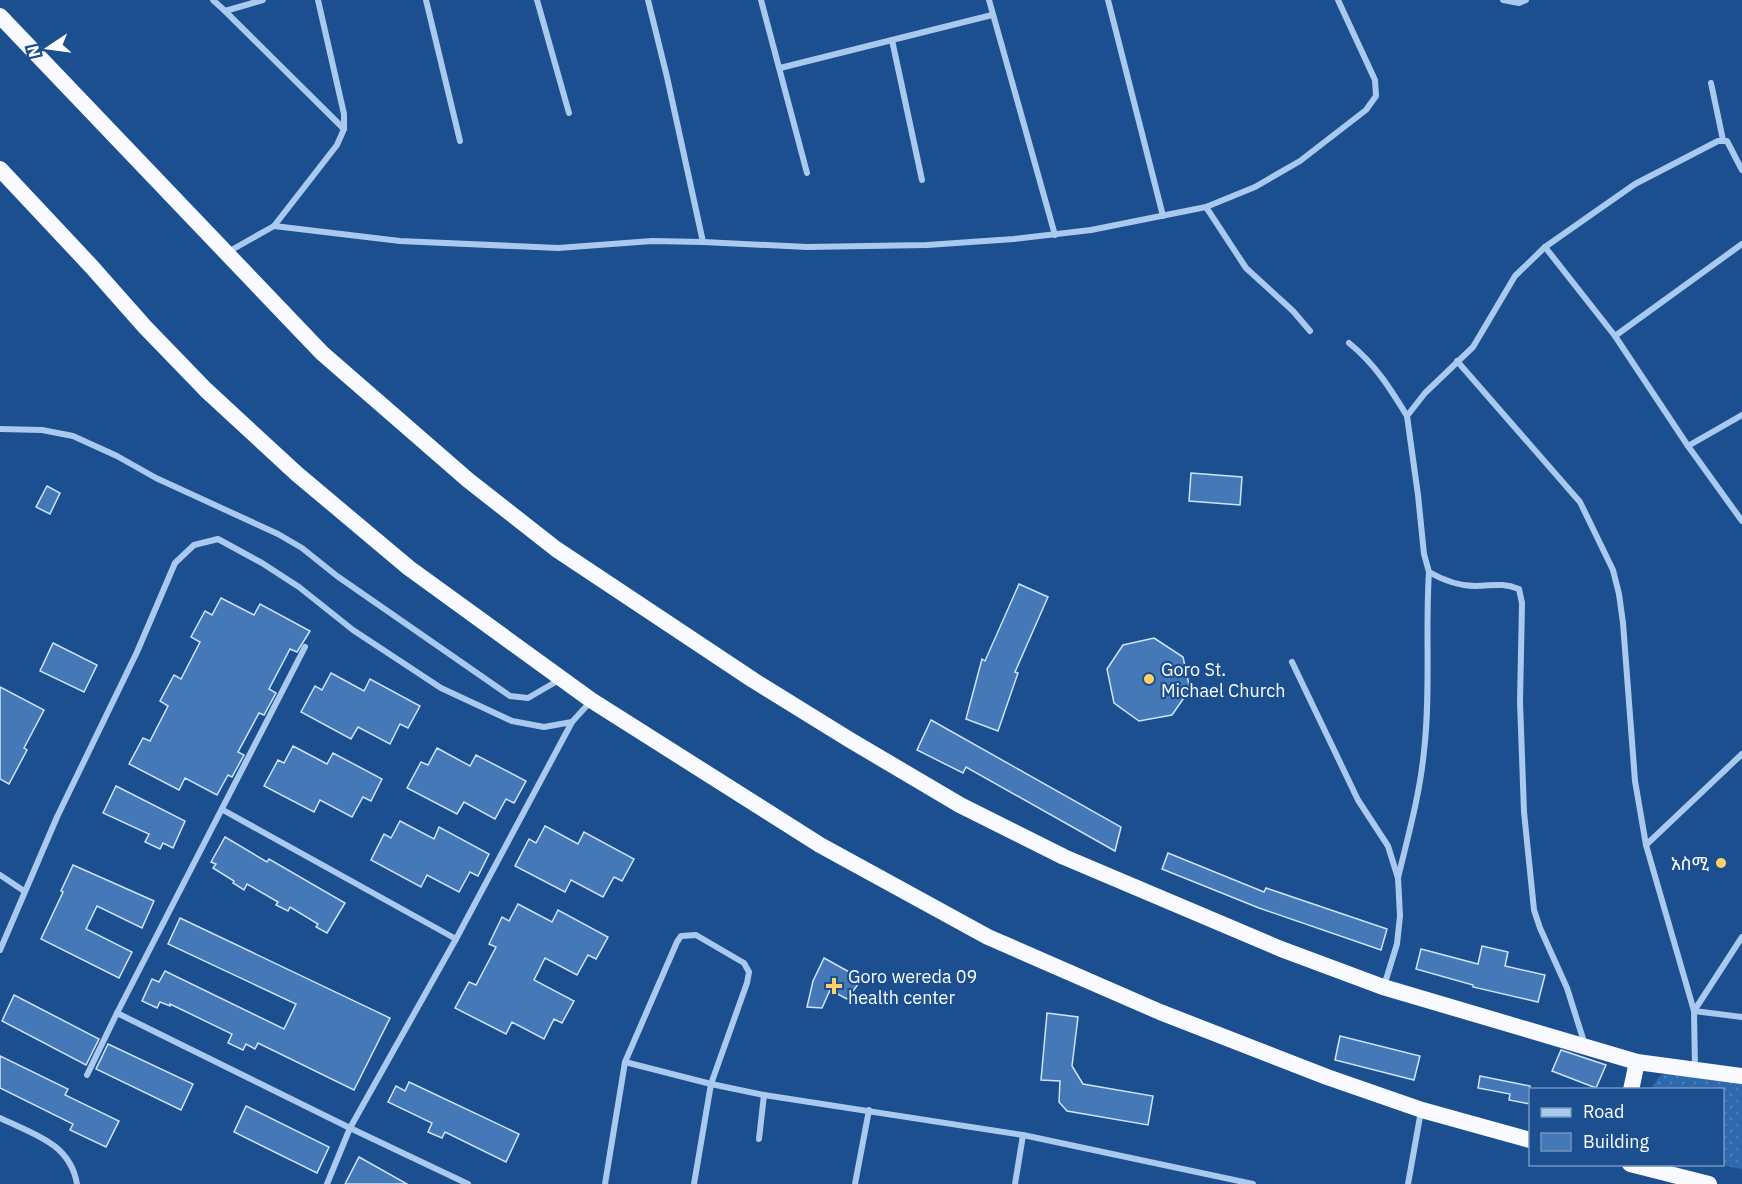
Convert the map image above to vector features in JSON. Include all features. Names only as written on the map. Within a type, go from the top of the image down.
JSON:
[{"type":"highway","points":[[0,16],[322,353],[468,480],[556,549],[753,681],[960,805],[1074,861],[1281,949],[1383,987],[1637,1062],[1742,1076]]},
{"type":"highway","points":[[0,169],[206,390],[297,474],[409,568],[591,700],[820,845],[988,937],[1160,1012],[1327,1077],[1422,1110],[1529,1140]]},
{"type":"highway","points":[[1632,1088],[1637,1062]]},
{"type":"highway","points":[[1638,1166],[1709,1184]]},
{"type":"street","points":[[213,0],[344,129]]},
{"type":"street","points":[[225,11],[263,0]]},
{"type":"street","points":[[225,253],[274,226],[337,145],[344,129],[344,114],[318,0]]},
{"type":"street","points":[[426,0],[460,141]]},
{"type":"street","points":[[537,0],[569,113]]},
{"type":"street","points":[[648,0],[668,76],[703,242]]},
{"type":"street","points":[[761,0],[807,173]]},
{"type":"street","points":[[988,0],[1055,235]]},
{"type":"street","points":[[1108,0],[1163,216]]},
{"type":"street","points":[[274,226],[400,241],[558,248],[652,242],[807,247],[927,245],[1055,235],[1206,207],[1255,187],[1300,161],[1366,110],[1376,96],[1375,80],[1338,0]]},
{"type":"street","points":[[1503,0],[1519,3],[1526,0]]},
{"type":"street","points":[[780,68],[992,15]]},
{"type":"street","points":[[892,40],[922,180]]},
{"type":"street","points":[[1711,83],[1723,140],[1727,141],[1742,170]]},
{"type":"street","points":[[1407,416],[1425,393],[1473,347],[1515,276],[1545,247],[1635,184],[1723,140]]},
{"type":"street","points":[[1206,207],[1246,267],[1293,311],[1310,331]]},
{"type":"street","points":[[1615,336],[1742,244]]},
{"type":"street","points":[[1545,247],[1615,336],[1688,446],[1742,521]]},
{"type":"street","points":[[1349,343],[1366,356],[1378,370],[1407,416],[1424,554],[1429,572],[1427,611],[1429,673],[1424,752],[1414,815],[1398,878]]},
{"type":"street","points":[[1457,361],[1580,502],[1613,570],[1623,623],[1635,781],[1646,845],[1694,1011],[1695,1069]]},
{"type":"street","points":[[1688,446],[1742,415]]},
{"type":"street","points":[[0,429],[42,430],[74,436],[117,456],[156,478],[278,534],[302,548],[337,576],[510,696],[528,699],[562,678]]},
{"type":"street","points":[[0,950],[24,891],[85,757],[137,652],[175,563],[195,545],[218,539],[262,563],[299,587],[353,630],[441,688],[512,721],[544,727],[572,722]]},
{"type":"street","points":[[1429,572],[1444,581],[1473,586],[1505,584],[1519,589],[1522,603],[1520,702],[1523,801],[1531,892],[1539,928],[1567,988],[1585,1046]]},
{"type":"street","points":[[87,1075],[305,647]]},
{"type":"street","points":[[1292,662],[1358,800],[1388,846],[1398,878],[1400,915],[1397,944],[1383,987]]},
{"type":"street","points":[[327,1184],[350,1128],[456,939],[572,722],[591,700]]},
{"type":"street","points":[[1646,845],[1742,753]]},
{"type":"street","points":[[223,810],[456,939]]},
{"type":"street","points":[[0,875],[24,891]]},
{"type":"street","points":[[605,1184],[625,1062],[677,942],[681,936],[696,935],[744,963],[749,972],[711,1084],[694,1184]]},
{"type":"street","points":[[1694,1011],[1742,937]]},
{"type":"street","points":[[1694,1011],[1742,1017]]},
{"type":"street","points":[[117,1013],[468,1184]]},
{"type":"street","points":[[625,1062],[764,1095],[1023,1135],[1253,1184]]},
{"type":"street","points":[[759,1139],[764,1095]]},
{"type":"street","points":[[855,1184],[869,1110]]},
{"type":"street","points":[[1408,1184],[1422,1110]]},
{"type":"street","points":[[0,1118],[50,1142],[63,1151],[75,1170],[77,1184]]},
{"type":"street","points":[[1015,1184],[1023,1135]]},
{"type":"shaded area","points":[[1666,1072],[1742,1083],[1742,1169],[1724,1166],[1724,1088],[1651,1088]]},
{"type":"building","points":[[1191,473],[1242,477],[1240,505],[1189,501]]},
{"type":"building","points":[[47,486],[60,493],[50,514],[36,507]]},
{"type":"building","points":[[1019,584],[1048,597],[1015,672],[1018,673],[998,731],[966,719],[982,659],[985,661]]},
{"type":"building","points":[[221,598],[254,615],[260,604],[310,631],[297,652],[290,649],[269,689],[276,693],[264,715],[259,713],[238,752],[244,755],[232,777],[228,775],[217,795],[185,778],[179,790],[129,764],[143,738],[150,741],[168,706],[160,701],[174,675],[181,679],[200,642],[191,637],[205,611],[212,615]]},
{"type":"building","name":"Goro St. Michael Church","points":[[1154,638],[1183,657],[1190,689],[1172,715],[1139,721],[1114,703],[1107,669],[1123,645]]},
{"type":"building","points":[[53,643],[97,665],[84,692],[40,671]]},
{"type":"building","points":[[331,673],[364,691],[370,679],[420,706],[408,728],[400,724],[390,744],[358,727],[351,739],[301,712],[315,686],[322,690]]},
{"type":"building","points":[[0,687],[44,710],[24,748],[27,750],[9,784],[0,779]]},
{"type":"building","points":[[931,720],[1121,827],[1115,851],[966,767],[963,773],[917,750]]},
{"type":"building","points":[[293,746],[327,764],[333,753],[382,779],[371,801],[363,797],[352,817],[320,800],[314,812],[264,786],[278,760],[284,763]]},
{"type":"building","points":[[437,748],[470,766],[476,755],[526,781],[514,803],[506,799],[495,819],[464,802],[457,814],[407,788],[421,762],[428,765]]},
{"type":"building","points":[[116,786],[185,821],[173,848],[163,843],[160,849],[145,842],[149,834],[103,813]]},
{"type":"building","points":[[400,821],[434,839],[439,827],[489,854],[478,876],[470,872],[459,892],[427,875],[421,887],[371,860],[384,834],[391,838]]},
{"type":"building","points":[[545,826],[578,844],[584,832],[634,859],[622,881],[614,877],[603,897],[571,880],[565,892],[515,866],[529,839],[536,843]]},
{"type":"building","points":[[225,837],[267,862],[269,859],[345,903],[327,933],[316,927],[318,924],[290,907],[288,911],[276,905],[278,902],[247,884],[244,890],[213,868],[216,864],[211,862]]},
{"type":"building","points":[[1168,853],[1264,892],[1266,888],[1387,929],[1381,950],[1259,908],[1162,869]]},
{"type":"building","points":[[73,865],[154,901],[142,928],[97,906],[86,929],[132,952],[119,978],[41,939]]},
{"type":"building","points":[[518,904],[552,922],[558,910],[608,937],[596,959],[588,955],[577,975],[545,958],[534,980],[574,1001],[562,1023],[554,1019],[544,1039],[512,1022],[506,1034],[455,1008],[469,982],[476,985],[496,947],[489,944],[502,917],[509,921]]},
{"type":"building","points":[[180,918],[390,1018],[354,1090],[258,1043],[255,1049],[246,1044],[243,1050],[228,1043],[232,1034],[170,1004],[170,1006],[160,1002],[157,1008],[142,1001],[152,979],[159,982],[165,971],[284,1029],[296,1004],[168,944]]},
{"type":"building","points":[[1482,946],[1508,952],[1505,966],[1545,975],[1538,1002],[1473,987],[1473,985],[1416,969],[1421,949],[1478,964]]},
{"type":"building","name":"Goro wereda 09 health center","points":[[824,958],[862,979],[847,999],[830,990],[822,1008],[807,1007],[813,981]]},
{"type":"building","points":[[14,995],[99,1039],[86,1065],[2,1021]]},
{"type":"building","points":[[1047,1013],[1078,1017],[1072,1066],[1083,1084],[1153,1096],[1148,1125],[1067,1111],[1059,1102],[1060,1081],[1041,1080]]},
{"type":"building","points":[[1340,1036],[1420,1056],[1414,1080],[1335,1060]]},
{"type":"building","points":[[108,1044],[193,1084],[181,1110],[96,1069]]},
{"type":"building","points":[[1561,1050],[1606,1065],[1596,1088],[1552,1071]]},
{"type":"building","points":[[0,1056],[68,1089],[65,1095],[119,1121],[106,1147],[70,1130],[73,1124],[0,1088]]},
{"type":"building","points":[[1480,1076],[1530,1086],[1529,1104],[1509,1100],[1510,1094],[1478,1088]]},
{"type":"building","points":[[409,1082],[519,1134],[506,1162],[445,1132],[442,1138],[428,1132],[432,1123],[388,1102],[396,1086],[405,1091]]},
{"type":"building","points":[[246,1106],[329,1147],[317,1173],[234,1132]]},
{"type":"building","points":[[359,1157],[407,1184],[345,1184]]},
{"type":"place","name":"Goro St. Michael Church","points":[[1149,679]]},
{"type":"place","name":"አስሚ","points":[[1721,863]]},
{"type":"place","name":"Goro wereda 09 health center","points":[[834,986]]}]
